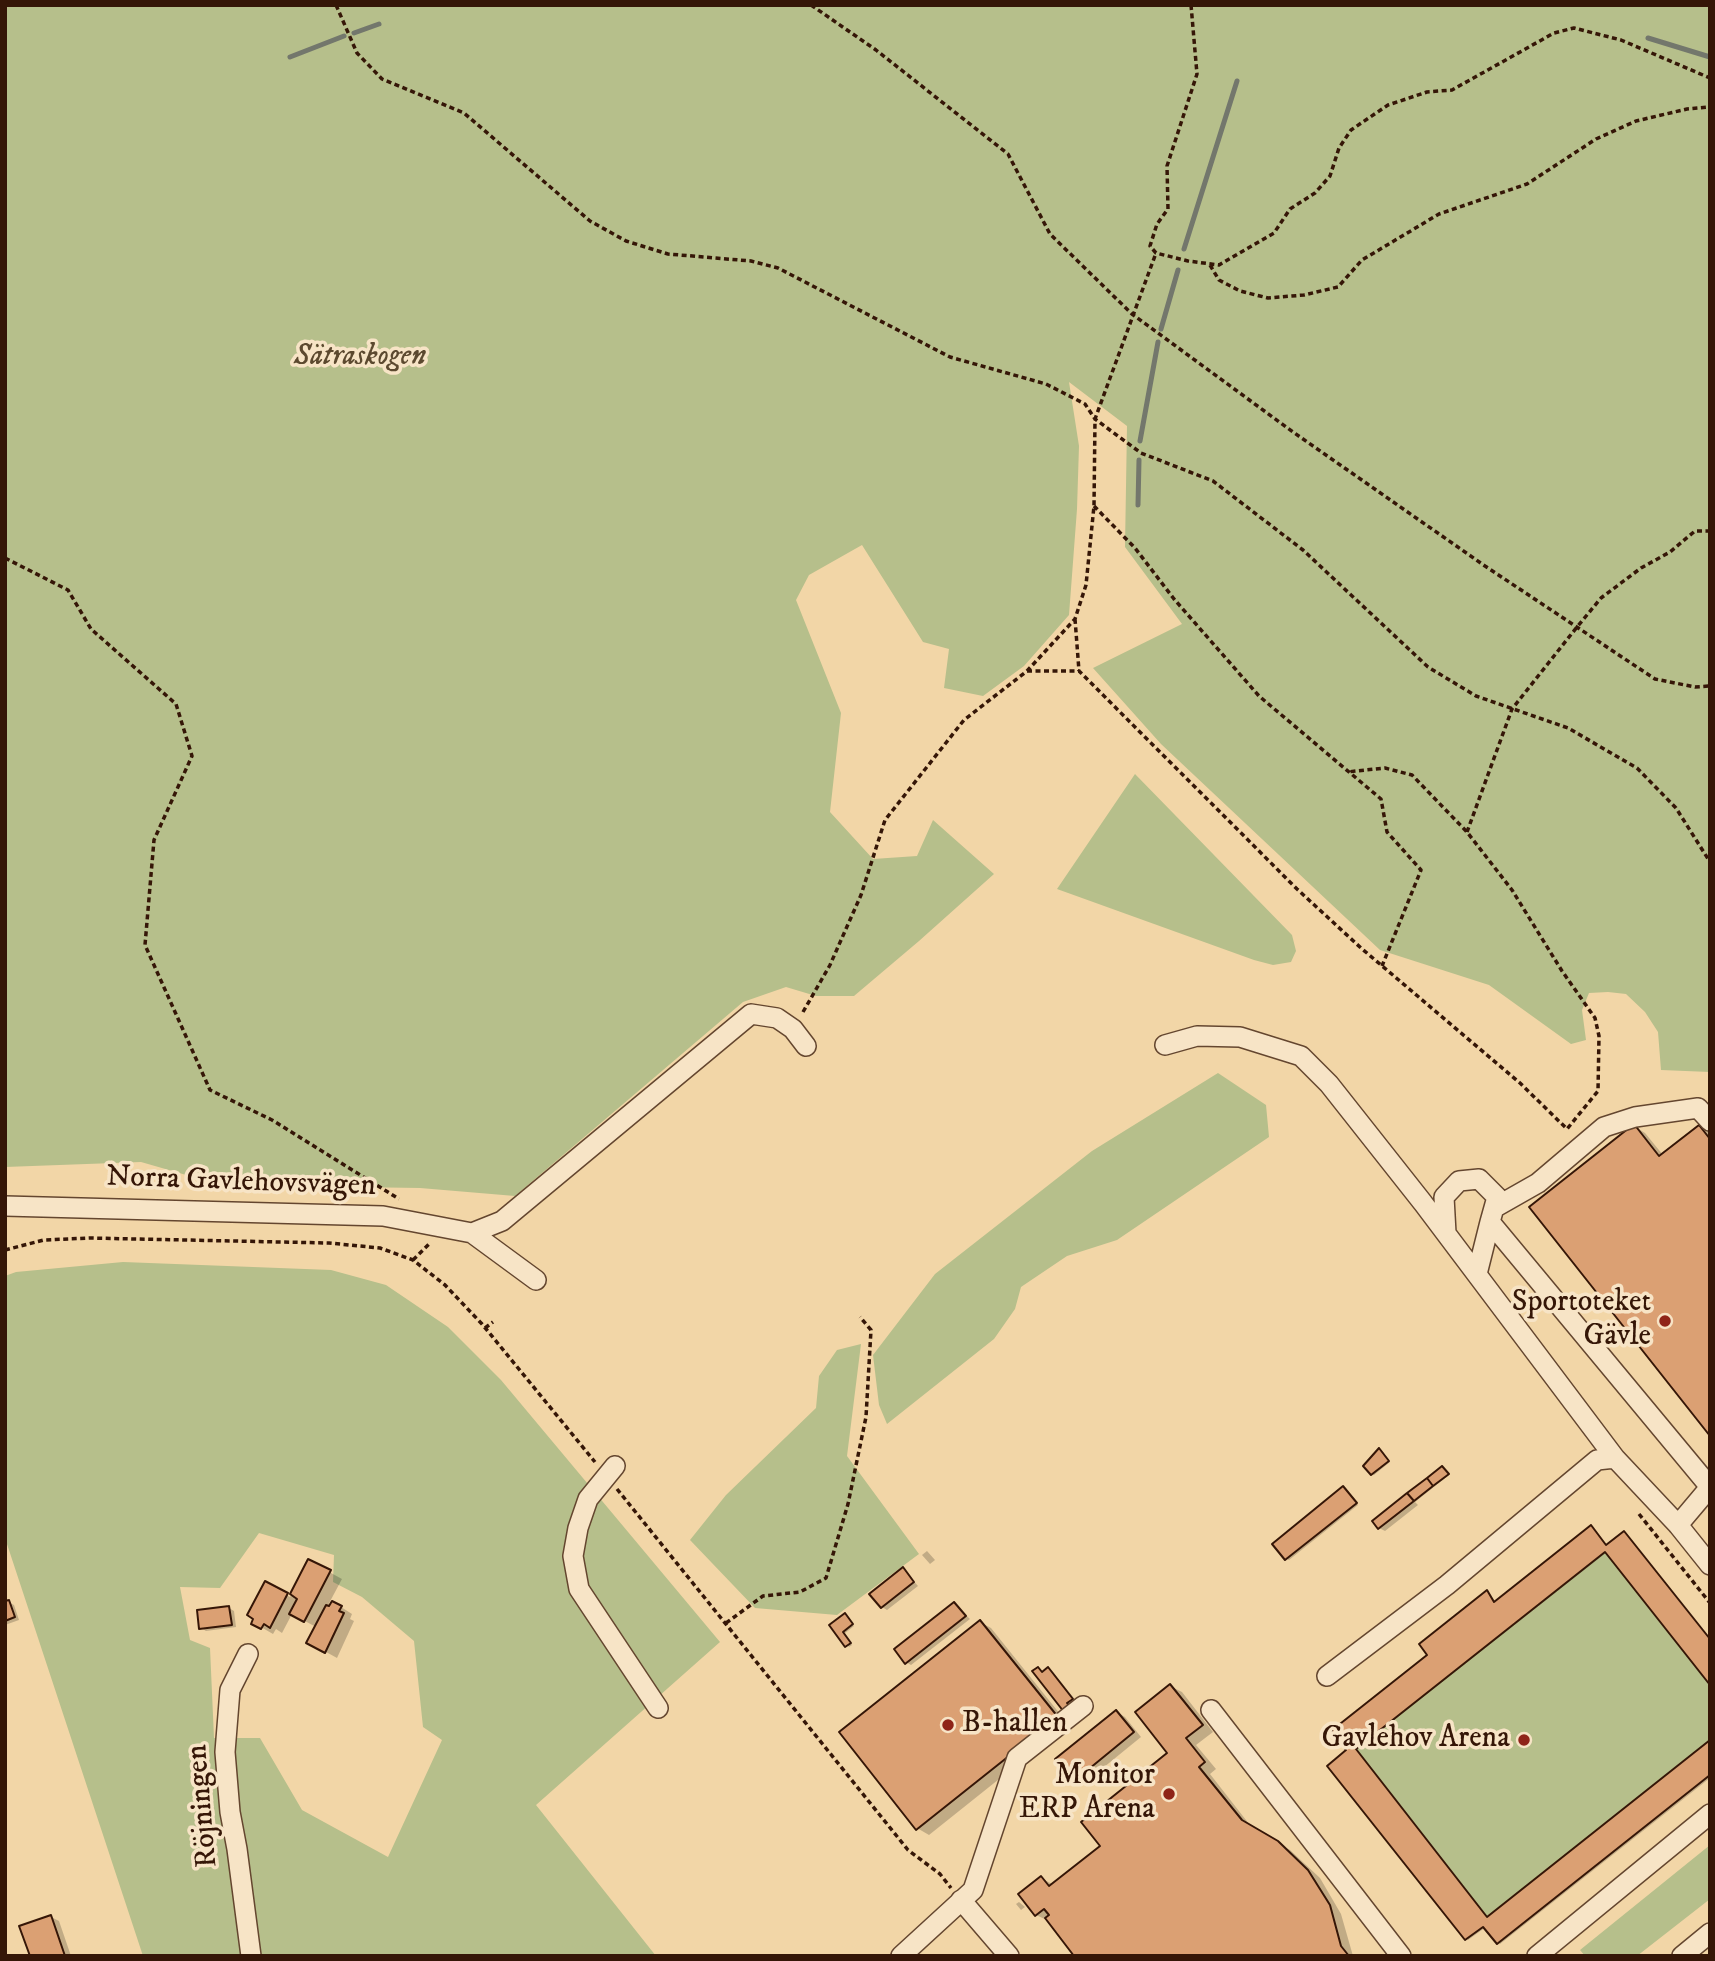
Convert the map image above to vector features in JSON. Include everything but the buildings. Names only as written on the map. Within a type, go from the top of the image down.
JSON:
[{"type":"street","points":[[472,1233],[502,1221],[751,1014],[777,1018],[793,1029],[806,1046]]},
{"type":"street","points":[[1165,1045],[1197,1036],[1240,1037],[1301,1056],[1329,1084],[1615,1458],[1678,1525],[1710,1565]]},
{"type":"street","points":[[1492,1215],[1538,1183],[1604,1127],[1635,1117],[1698,1108],[1710,1121]]},
{"type":"street","points":[[1446,1234],[1444,1198],[1459,1181],[1479,1179],[1497,1197],[1477,1275]]},
{"type":"street","name":"Norra Gavlehovsvägen","points":[[5,1206],[383,1216],[472,1233],[536,1280]]},
{"type":"street","points":[[1492,1215],[1710,1487],[1678,1525]]},
{"type":"street","points":[[1327,1675],[1447,1585],[1597,1460],[1615,1458]]},
{"type":"street","points":[[610,1471],[588,1499],[579,1528],[573,1556],[579,1589],[658,1708]]},
{"type":"street","name":"Röjningen","points":[[248,1654],[230,1690],[225,1752],[230,1812],[251,1956]]},
{"type":"street","points":[[901,1956],[973,1890],[1017,1758],[1083,1706]]},
{"type":"street","points":[[1211,1710],[1401,1956]]},
{"type":"street","points":[[1537,1956],[1710,1814]]},
{"type":"street","points":[[961,1900],[1009,1956]]},
{"type":"street","points":[[1682,1956],[1710,1933]]},
{"type":"path","points":[[336,5],[356,53],[382,79],[464,113],[590,221],[626,241],[668,254],[751,261],[778,268],[950,356],[1046,384],[1085,404],[1095,419],[1141,453],[1213,481],[1303,550],[1428,667],[1476,696],[1568,728],[1637,768],[1676,808],[1710,862]]},
{"type":"path","points":[[811,5],[876,50],[1008,154],[1050,234],[1132,314],[1293,432],[1485,566],[1655,679],[1695,687],[1710,686]]},
{"type":"path","points":[[1191,5],[1197,74],[1167,166],[1168,209],[1157,223],[1150,246],[1156,253],[1209,264],[1219,265],[1274,233],[1290,209],[1315,193],[1329,176],[1339,148],[1351,130],[1388,105],[1427,92],[1452,90],[1554,33],[1574,28],[1621,40],[1710,78]]},
{"type":"path","points":[[1209,264],[1219,280],[1240,292],[1268,298],[1304,295],[1338,287],[1362,260],[1439,214],[1527,184],[1596,139],[1636,121],[1687,109],[1710,107]]},
{"type":"path","points":[[1156,253],[1095,419],[1094,506],[1086,585],[1075,619],[1079,671],[1297,888],[1382,967],[1520,1083],[1567,1129],[1598,1091],[1600,1036],[1595,1018],[1562,971],[1512,890],[1467,832],[1412,775],[1385,768],[1347,772]]},
{"type":"path","points":[[1094,506],[1135,548],[1212,645],[1259,696],[1381,799],[1387,832],[1421,870],[1382,967]]},
{"type":"path","points":[[1467,832],[1513,709],[1577,627],[1601,598],[1641,568],[1670,552],[1695,531],[1710,531]]},
{"type":"path","points":[[5,558],[68,590],[91,629],[176,704],[192,756],[154,840],[145,945],[210,1090],[272,1120],[410,1205]]},
{"type":"path","points":[[793,1029],[830,965],[861,895],[885,820],[964,720],[1027,671],[1075,619]]},
{"type":"path","points":[[1027,671],[1079,671]]},
{"type":"path","points":[[5,1250],[44,1240],[89,1238],[329,1243],[380,1248],[413,1260],[445,1285],[610,1471],[726,1623],[908,1850],[940,1874],[961,1900]]},
{"type":"path","points":[[726,1623],[763,1596],[800,1592],[826,1578],[848,1504],[866,1418],[871,1330],[860,1317]]},
{"type":"path","points":[[485,1328],[493,1322]]},
{"type":"path","points":[[1637,1511],[1710,1603]]},
{"type":"green space","name":"Sätraskogen","points":[[5,5],[1710,5],[1710,1072],[1661,1070],[1658,1032],[1645,1012],[1626,994],[1589,993],[1582,1010],[1586,1040],[1571,1044],[1489,985],[1380,950],[1161,744],[1093,668],[1182,624],[1125,547],[1127,426],[1069,382],[1079,446],[1069,615],[1024,666],[983,696],[944,688],[949,649],[923,642],[862,545],[809,575],[796,600],[841,713],[830,812],[873,859],[917,856],[933,820],[994,874],[854,996],[816,996],[786,987],[743,1002],[515,1196],[420,1188],[221,1185],[141,1162],[5,1167]]},
{"type":"green space","points":[[1135,774],[1292,935],[1296,951],[1291,962],[1273,965],[1254,960],[1057,889]]},
{"type":"green space","points":[[1218,1073],[1266,1105],[1269,1137],[1117,1240],[1067,1256],[1021,1287],[1015,1309],[994,1339],[887,1424],[879,1405],[873,1355],[935,1274],[1092,1151]]},
{"type":"green space","points":[[123,1262],[331,1270],[386,1285],[448,1327],[501,1380],[720,1642],[536,1805],[656,1956],[143,1956],[5,1538],[5,1276],[16,1272]],"holes":[[[259,1533],[334,1555],[333,1582],[362,1597],[414,1641],[423,1727],[442,1740],[388,1857],[302,1810],[260,1738],[214,1738],[210,1648],[190,1640],[180,1587],[220,1588]]]},
{"type":"green space","points":[[861,1344],[847,1456],[919,1554],[837,1615],[755,1608],[690,1540],[726,1495],[816,1408],[819,1376],[837,1350]]},
{"type":"green space","name":"Gavlehov Arena","points":[[1591,1525],[1606,1545],[1624,1531],[1710,1639],[1710,1775],[1497,1944],[1483,1927],[1465,1940],[1327,1766],[1346,1750],[1331,1731],[1426,1655],[1419,1644],[1487,1590],[1495,1601]]},
{"type":"green space","points":[[1710,1845],[1710,1899],[1637,1956],[1585,1956],[1580,1950]]},
{"type":"waterway","points":[[354,33],[379,24]]},
{"type":"waterway","points":[[290,57],[344,36]]},
{"type":"waterway","points":[[1648,38],[1710,57]]},
{"type":"waterway","points":[[1184,249],[1237,81]]},
{"type":"waterway","points":[[1161,329],[1178,270]]},
{"type":"waterway","points":[[1140,441],[1158,342]]},
{"type":"waterway","points":[[1138,505],[1139,460]]},
{"type":"place","name":"Sportoteket Gävle","points":[[1665,1321]]},
{"type":"place","name":"B-hallen","points":[[948,1725]]},
{"type":"place","name":"Gavlehov Arena","points":[[1524,1740]]},
{"type":"place","name":"Monitor ERP Arena","points":[[1169,1794]]}]
